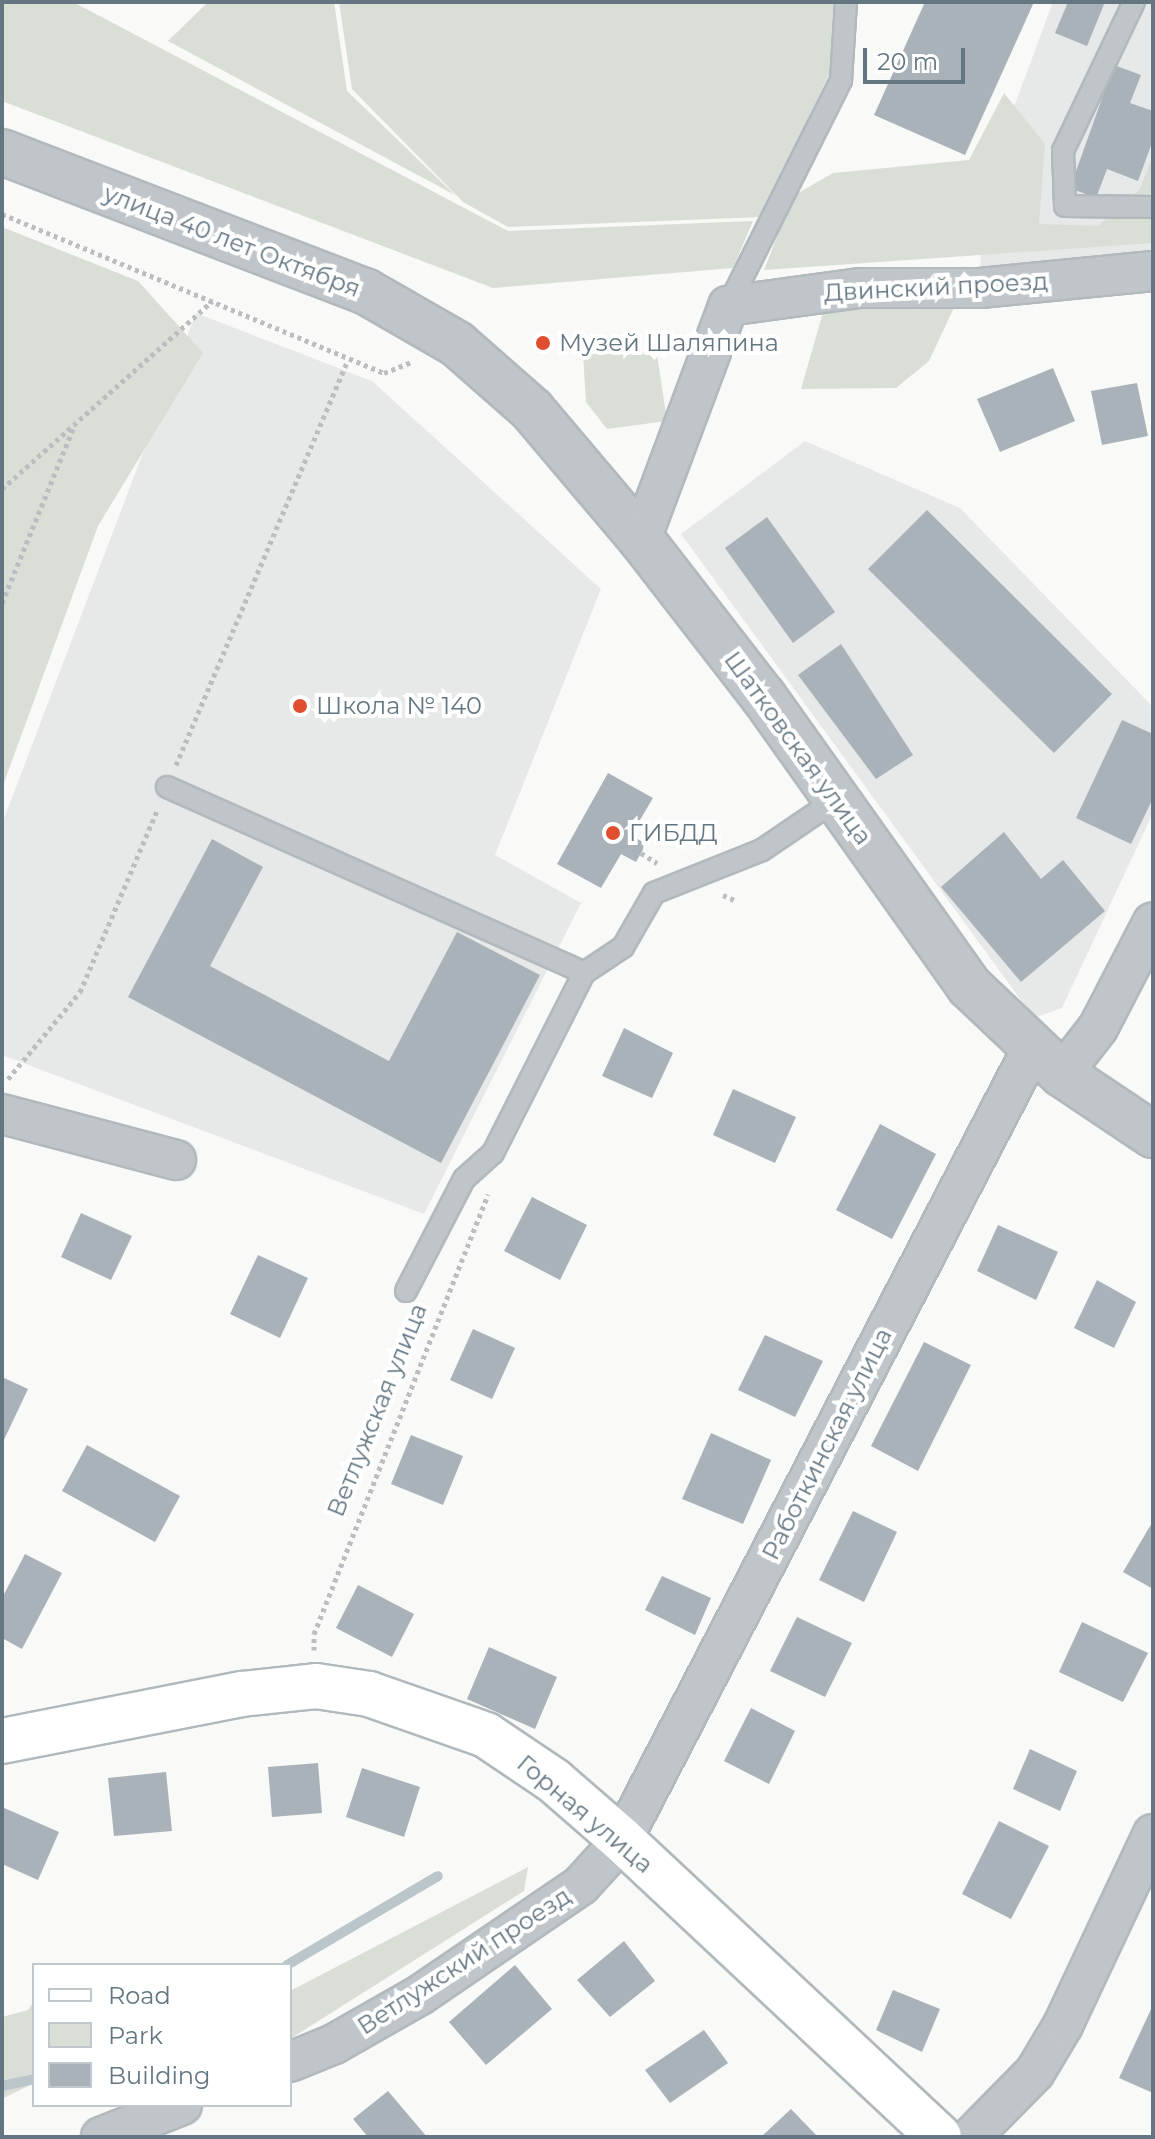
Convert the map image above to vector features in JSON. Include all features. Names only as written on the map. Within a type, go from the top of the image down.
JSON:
[{"type":"main road","name":"Горная улица","points":[[2,1741],[242,1694],[316,1686],[369,1694],[486,1735],[553,1780],[622,1840],[939,2137]]},
{"type":"street","name":"улица 40 лет Октября","points":[[2,152],[365,291],[457,344]]},
{"type":"street","name":"Двинский проезд","points":[[728,306],[860,288],[980,288],[1153,271]]},
{"type":"street","points":[[641,539],[728,306]]},
{"type":"street","name":"Шатковская улица","points":[[457,344],[532,410],[641,539],[837,799],[969,986],[1047,1061],[1153,1135]]},
{"type":"street","name":"Работкинская улица","points":[[622,1840],[1047,1061],[1098,1028],[1153,922]]},
{"type":"street","points":[[2,1114],[176,1160]]},
{"type":"street","points":[[971,2137],[996,2116],[1049,2049],[1153,1834]]},
{"type":"street","name":"Ветлужский проезд","points":[[292,2061],[334,2044],[420,1995],[581,1885],[622,1840]]},
{"type":"street","points":[[101,2137],[177,2107]]},
{"type":"lane","points":[[728,306],[841,80],[846,2]]},
{"type":"lane","points":[[1134,2],[1063,151],[1065,206],[1153,207]]},
{"type":"lane","points":[[167,787],[584,973]]},
{"type":"lane","name":"Ветлужская улица","points":[[406,1291],[464,1179],[493,1153],[584,973],[623,947],[654,893],[762,850],[837,799]]},
{"type":"path","points":[[2,214],[384,373],[457,344]]},
{"type":"path","points":[[2,489],[212,301]]},
{"type":"path","points":[[2,1086],[80,992],[348,360]]},
{"type":"path","points":[[2,603],[76,422]]},
{"type":"path","name":"Ветлужская улица","points":[[316,1686],[314,1634],[486,1209],[493,1153]]},
{"type":"shaded area","points":[[1053,2],[1153,2],[1153,271],[980,288],[982,193]]},
{"type":"shaded area","name":"Школа № 140","points":[[196,313],[372,381],[601,589],[495,855],[581,903],[424,1214],[2,1055],[2,824]]},
{"type":"shaded area","points":[[805,441],[960,508],[1153,707],[1153,813],[1062,1008],[1034,1018],[681,534]]},
{"type":"green space","points":[[2,2],[73,2],[508,231],[753,221],[733,268],[493,288],[2,101]]},
{"type":"green space","points":[[208,2],[334,2],[347,91],[455,195],[168,41]]},
{"type":"green space","points":[[339,2],[835,2],[832,68],[761,217],[508,227],[463,202],[352,89]]},
{"type":"green space","points":[[1004,93],[1045,144],[1039,224],[1098,226],[1140,189],[1153,156],[1153,243],[764,270],[793,196],[833,173],[969,160]]},
{"type":"green space","points":[[2,227],[138,281],[203,353],[98,526],[2,788]]},
{"type":"green space","points":[[957,301],[929,361],[896,388],[801,389],[824,309]]},
{"type":"green space","points":[[583,354],[657,354],[667,421],[607,429],[586,402]]},
{"type":"green space","points":[[528,1867],[524,1891],[292,2038],[292,1990]]},
{"type":"green space","points":[[32,2004],[32,2084],[2,2099],[2,2017],[28,2010]]},
{"type":"building","points":[[925,2],[1034,2],[965,155],[874,115]]},
{"type":"building","points":[[1068,2],[1105,2],[1087,46],[1055,33]]},
{"type":"building","points":[[1114,65],[1141,75],[1130,103],[1153,111],[1153,140],[1138,181],[1107,169],[1096,198],[1070,188]]},
{"type":"building","points":[[1053,368],[1075,421],[1000,452],[977,399]]},
{"type":"building","points":[[1137,383],[1148,436],[1102,445],[1091,391]]},
{"type":"building","points":[[927,510],[1112,694],[1054,753],[868,569]]},
{"type":"building","points":[[767,517],[835,612],[793,643],[725,548]]},
{"type":"building","points":[[841,644],[913,755],[876,779],[798,675]]},
{"type":"building","points":[[1122,720],[1153,734],[1153,798],[1131,844],[1076,818]]},
{"type":"building","points":[[608,773],[653,798],[631,835],[646,844],[636,862],[621,854],[601,888],[557,864]]},
{"type":"building","points":[[1004,832],[1041,879],[1063,860],[1105,911],[1021,982],[941,887]]},
{"type":"building","points":[[212,839],[263,867],[210,966],[389,1061],[457,932],[540,975],[441,1163],[128,997]]},
{"type":"building","points":[[624,1028],[673,1053],[652,1098],[602,1076]]},
{"type":"building","points":[[733,1089],[796,1117],[775,1163],[713,1135]]},
{"type":"building","points":[[880,1124],[936,1154],[892,1239],[836,1210]]},
{"type":"building","points":[[532,1197],[587,1225],[560,1280],[504,1251]]},
{"type":"building","points":[[81,1213],[132,1236],[111,1280],[61,1257]]},
{"type":"building","points":[[998,1225],[1058,1252],[1036,1300],[977,1271]]},
{"type":"building","points":[[258,1255],[308,1278],[280,1338],[230,1314]]},
{"type":"building","points":[[1097,1280],[1136,1302],[1114,1348],[1074,1328]]},
{"type":"building","points":[[473,1329],[515,1348],[492,1399],[450,1380]]},
{"type":"building","points":[[765,1335],[823,1361],[795,1417],[738,1390]]},
{"type":"building","points":[[924,1342],[971,1365],[918,1471],[871,1446]]},
{"type":"building","points":[[2,1377],[28,1389],[2,1444]]},
{"type":"building","points":[[711,1433],[771,1460],[743,1524],[682,1499]]},
{"type":"building","points":[[411,1435],[463,1456],[443,1505],[391,1484]]},
{"type":"building","points":[[87,1445],[180,1496],[155,1542],[62,1491]]},
{"type":"building","points":[[853,1511],[897,1532],[864,1602],[819,1580]]},
{"type":"building","points":[[1153,1521],[1153,1589],[1123,1572]]},
{"type":"building","points":[[25,1554],[62,1573],[22,1649],[2,1638],[2,1598]]},
{"type":"building","points":[[662,1576],[711,1598],[695,1635],[645,1610]]},
{"type":"building","points":[[358,1585],[414,1614],[392,1657],[336,1628]]},
{"type":"building","points":[[797,1617],[852,1643],[825,1697],[770,1671]]},
{"type":"building","points":[[1082,1622],[1148,1653],[1123,1702],[1059,1672]]},
{"type":"building","points":[[489,1647],[557,1677],[535,1729],[467,1699]]},
{"type":"building","points":[[751,1708],[795,1731],[769,1784],[724,1761]]},
{"type":"building","points":[[1030,1749],[1077,1771],[1060,1811],[1013,1789]]},
{"type":"building","points":[[318,1763],[322,1813],[272,1817],[268,1767]]},
{"type":"building","points":[[362,1768],[420,1787],[404,1837],[346,1817]]},
{"type":"building","points":[[166,1772],[172,1831],[114,1836],[108,1778]]},
{"type":"building","points":[[2,1807],[59,1832],[38,1880],[2,1864]]},
{"type":"building","points":[[999,1821],[1049,1846],[1011,1919],[962,1894]]},
{"type":"building","points":[[624,1941],[655,1981],[610,2017],[577,1980]]},
{"type":"building","points":[[515,1965],[552,2009],[486,2065],[449,2022]]},
{"type":"building","points":[[893,1990],[940,2009],[922,2052],[876,2030]]},
{"type":"building","points":[[1153,2005],[1153,2093],[1119,2078]]},
{"type":"building","points":[[704,2030],[728,2063],[670,2103],[645,2070]]},
{"type":"building","points":[[388,2091],[427,2137],[368,2137],[353,2119]]},
{"type":"building","points":[[791,2109],[818,2137],[761,2137]]},
{"type":"waterway","points":[[290,1963],[438,1876]]},
{"type":"waterway","points":[[2,2086],[32,2079]]},
{"type":"place","name":"Музей Шаляпина","points":[[543,343]]},
{"type":"place","name":"Школа № 140","points":[[300,706]]},
{"type":"place","name":"ГИБДД","points":[[613,833]]}]
